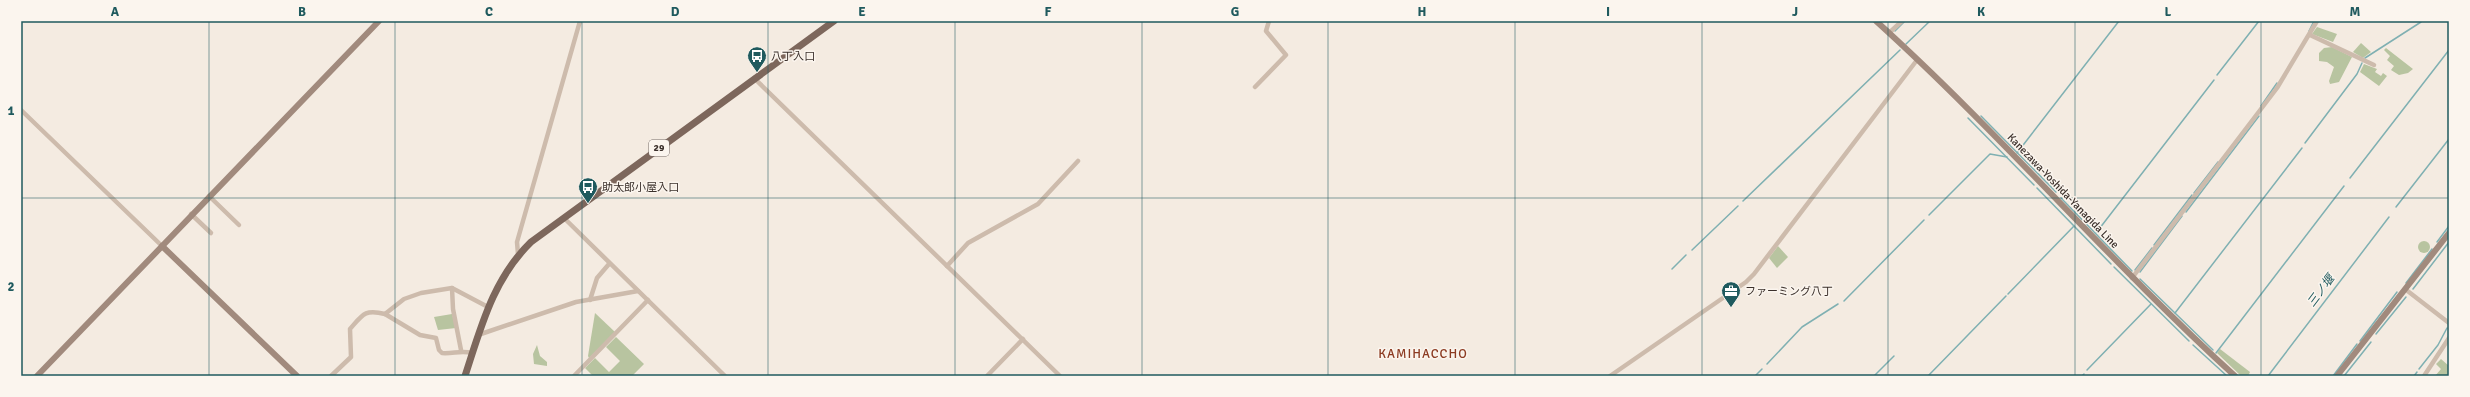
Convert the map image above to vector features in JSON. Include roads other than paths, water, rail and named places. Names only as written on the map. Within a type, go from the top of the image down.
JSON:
[{"type":"main road","name":"29","points":[[465,376],[488,307],[502,276],[518,254],[564,218],[834,21]]},
{"type":"street","points":[[36,376],[379,21]]},
{"type":"street","points":[[518,254],[517,242],[580,21]]},
{"type":"street","points":[[1255,87],[1286,55],[1266,31],[1269,21]]},
{"type":"street","name":"Kanezawa-Yoshida-Yanagida Line","points":[[1876,21],[2032,173],[2132,278],[2235,376]]},
{"type":"street","points":[[1889,33],[1902,21]]},
{"type":"street","points":[[2132,278],[2277,88],[2317,21]]},
{"type":"street","points":[[2310,35],[2374,65]]},
{"type":"street","points":[[1610,376],[1740,287],[1754,274],[1917,60]]},
{"type":"street","points":[[754,78],[1060,376]]},
{"type":"street","points":[[21,110],[297,376]]},
{"type":"street","points":[[947,266],[968,243],[1038,204],[1078,161]]},
{"type":"street","points":[[209,196],[239,225]]},
{"type":"street","points":[[191,214],[211,233]]},
{"type":"street","points":[[564,218],[725,376]]},
{"type":"street","points":[[2337,376],[2449,233]]},
{"type":"street","points":[[590,300],[597,278],[610,264]]},
{"type":"street","points":[[385,314],[404,299],[421,293],[452,288],[488,307]]},
{"type":"street","points":[[452,288],[453,309],[461,350]]},
{"type":"street","points":[[2405,289],[2449,323]]},
{"type":"street","points":[[478,335],[576,302],[638,290]]},
{"type":"street","points":[[574,376],[648,300]]},
{"type":"street","points":[[331,376],[351,357],[350,329],[364,313],[373,311],[385,314],[420,334],[436,338],[439,350],[442,353],[451,354],[461,350],[472,353]]},
{"type":"street","points":[[2424,376],[2449,338]]},
{"type":"street","points":[[987,376],[1023,339]]},
{"type":"waterway","points":[[1895,31],[1905,21]]},
{"type":"waterway","points":[[1906,44],[1930,21]]},
{"type":"waterway","points":[[2017,153],[2119,21]]},
{"type":"waterway","points":[[2217,75],[2259,21]]},
{"type":"waterway","points":[[2309,31],[2314,21]]},
{"type":"waterway","points":[[2365,58],[2421,22]]},
{"type":"waterway","points":[[1743,201],[1900,50]]},
{"type":"waterway","points":[[2350,178],[2449,50]]},
{"type":"waterway","points":[[2305,143],[2357,74],[2362,63]]},
{"type":"waterway","points":[[2096,233],[2214,80]]},
{"type":"waterway","points":[[2261,106],[2277,83]]},
{"type":"waterway","points":[[1981,116],[2056,192]]},
{"type":"waterway","points":[[2186,212],[2259,116]]},
{"type":"waterway","points":[[1968,118],[2034,185]]},
{"type":"waterway","name":"三ノ堰","points":[[2396,207],[2449,139]]},
{"type":"waterway","points":[[2175,313],[2302,148]]},
{"type":"waterway","points":[[1929,215],[1990,154],[2007,157]]},
{"type":"waterway","points":[[2194,193],[2218,162]]},
{"type":"waterway","points":[[2216,353],[2344,186]]},
{"type":"waterway","points":[[2037,188],[2111,264]]},
{"type":"waterway","points":[[2154,245],[2192,195]]},
{"type":"waterway","points":[[2061,198],[2132,271]]},
{"type":"waterway","points":[[1692,250],[1738,206]]},
{"type":"waterway","points":[[2140,272],[2182,216]]},
{"type":"waterway","name":"三ノ堰","points":[[2268,376],[2389,217]]},
{"type":"waterway","points":[[1844,301],[1924,220]]},
{"type":"waterway","points":[[2008,294],[2074,226]]},
{"type":"waterway","points":[[2437,242],[2449,226]]},
{"type":"waterway","points":[[2413,289],[2449,242]]},
{"type":"waterway","points":[[2135,270],[2152,248]]},
{"type":"waterway","points":[[2406,283],[2432,249]]},
{"type":"waterway","points":[[1672,269],[1686,255]]},
{"type":"waterway","points":[[2114,267],[2189,341]]},
{"type":"waterway","points":[[2140,279],[2213,350]]},
{"type":"waterway","points":[[2360,341],[2397,292]]},
{"type":"waterway","points":[[1928,376],[2006,296]]},
{"type":"waterway","points":[[2376,334],[2406,297]]},
{"type":"waterway","points":[[1767,364],[1802,327],[1838,304]]},
{"type":"waterway","points":[[2087,370],[2151,304]]},
{"type":"waterway","points":[[2419,369],[2438,345],[2447,328]]},
{"type":"waterway","points":[[2344,376],[2371,342]]},
{"type":"waterway","points":[[2333,376],[2357,344]]},
{"type":"waterway","points":[[2193,345],[2227,376]]},
{"type":"waterway","points":[[1874,376],[1894,356]]},
{"type":"waterway","points":[[1755,376],[1762,369]]},
{"type":"waterway","points":[[2414,376],[2417,372]]},
{"type":"place","name":"八丁入口","points":[[757,73]]},
{"type":"place","name":"助太郎小屋入口","points":[[588,204]]},
{"type":"place","name":"ファーミング八丁","points":[[1731,308]]},
{"type":"district","name":"KAMIHACCHO","points":[[1423,354]]}]
